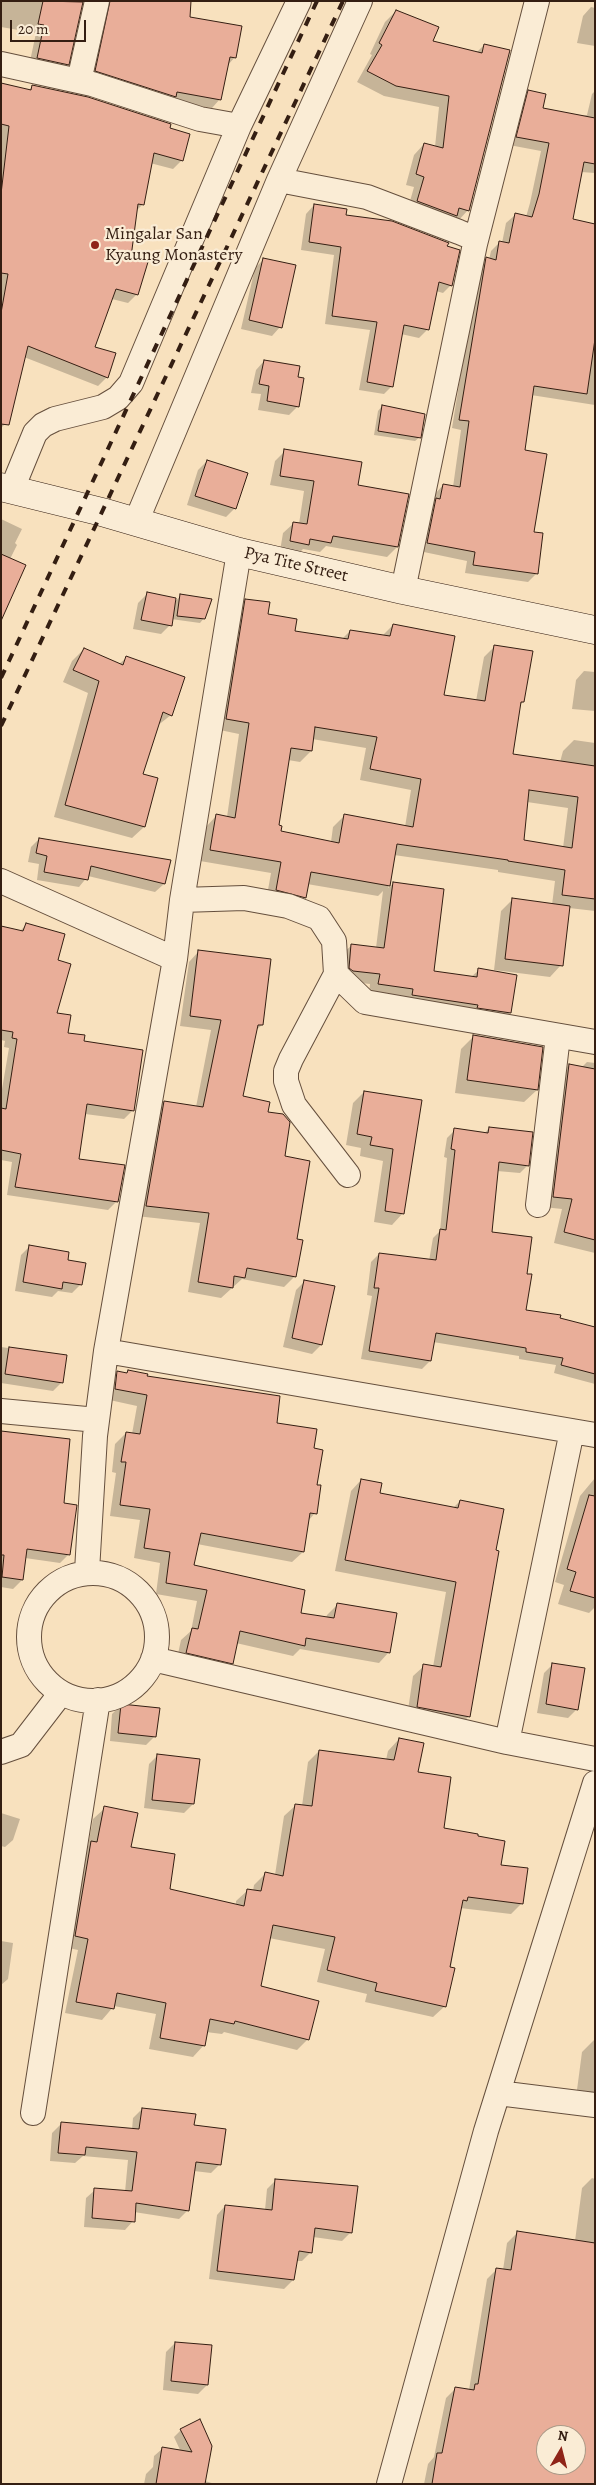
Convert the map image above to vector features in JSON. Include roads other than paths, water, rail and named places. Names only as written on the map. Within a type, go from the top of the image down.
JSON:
[{"type":"street","points":[[79,81],[97,1]]},
{"type":"street","points":[[7,488],[35,433],[43,425],[55,419],[103,408],[118,398],[131,382],[239,126],[299,1]]},
{"type":"street","points":[[136,522],[279,180],[360,1]]},
{"type":"street","points":[[403,590],[475,244],[537,1]]},
{"type":"street","points":[[1,64],[79,81],[200,119],[239,126]]},
{"type":"street","points":[[279,180],[367,197],[459,232],[471,238],[475,244]]},
{"type":"street","name":"Pya Tite Street","points":[[7,488],[136,522],[239,552],[403,590],[595,630]]},
{"type":"street","points":[[88,1571],[97,1420],[106,1351],[175,959],[182,900],[239,552]]},
{"type":"street","points":[[1,881],[175,959]]},
{"type":"street","points":[[182,900],[244,898],[288,906],[319,918],[334,941],[336,974],[291,1059],[286,1071],[286,1082],[294,1105],[348,1175]]},
{"type":"street","points":[[336,974],[366,1002],[595,1042]]},
{"type":"street","points":[[538,1205],[558,1036]]},
{"type":"street","points":[[106,1351],[584,1433],[508,1742]]},
{"type":"street","points":[[1,1411],[97,1420]]},
{"type":"street","points":[[88,1571],[126,1581],[145,1597],[156,1620],[158,1645],[153,1659],[150,1669],[133,1688],[111,1699],[85,1701],[61,1693],[42,1676],[31,1654],[29,1628],[37,1604],[54,1586],[88,1571]]},
{"type":"street","points":[[153,1659],[508,1742],[595,1759]]},
{"type":"street","points":[[1,1752],[21,1745],[61,1693]]},
{"type":"street","points":[[34,2113],[98,1700]]},
{"type":"street","points":[[389,2484],[498,2093],[595,1783]]},
{"type":"street","points":[[498,2093],[595,2105]]},
{"type":"railway","points":[[1,678],[317,1]]},
{"type":"railway","points":[[1,726],[343,1]]},
{"type":"place","name":"Mingalar San Kyaung Monastery","points":[[95,245]]}]
